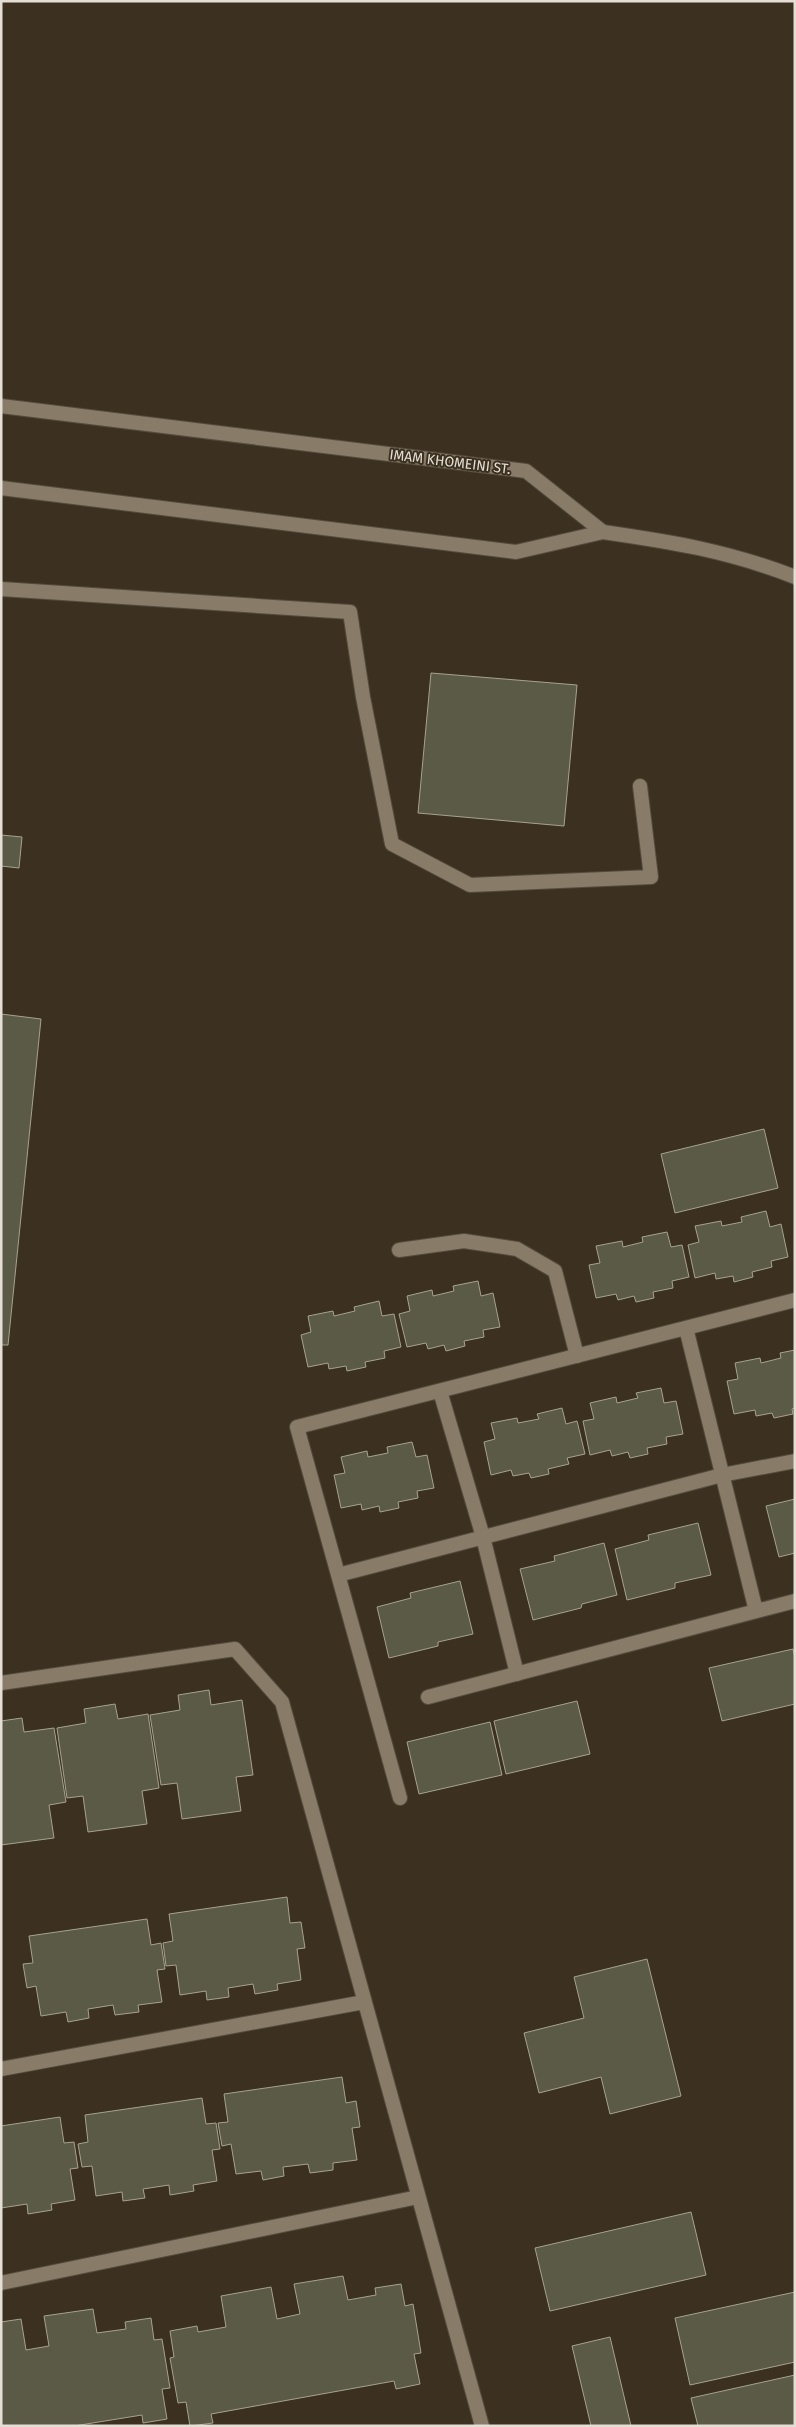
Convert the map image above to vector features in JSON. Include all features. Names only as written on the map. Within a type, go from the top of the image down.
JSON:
[{"type":"street","name":"IMAM KHOMEINI ST.","points":[[1,406],[526,471],[603,532]]},
{"type":"street","points":[[1,488],[516,552],[603,532],[694,545],[757,562],[795,577]]},
{"type":"street","points":[[1,589],[350,612],[363,697],[392,844],[470,885],[651,877],[640,786]]},
{"type":"street","points":[[399,1250],[464,1242],[473,1243],[517,1249],[555,1271],[577,1356]]},
{"type":"street","points":[[400,1798],[298,1427],[795,1300]]},
{"type":"street","points":[[686,1328],[756,1611]]},
{"type":"street","points":[[440,1391],[483,1537],[517,1674]]},
{"type":"street","points":[[338,1575],[722,1475],[795,1461]]},
{"type":"street","points":[[428,1697],[795,1601]]},
{"type":"street","points":[[1,1683],[234,1649],[282,1702],[482,2426]]},
{"type":"street","points":[[1,2069],[364,2002]]},
{"type":"street","points":[[1,2283],[418,2197]]},
{"type":"building","points":[[431,673],[577,685],[564,826],[418,813]]},
{"type":"building","points":[[1,835],[22,837],[19,868],[1,866]]},
{"type":"building","points":[[1,1014],[41,1019],[8,1345],[1,1345]]},
{"type":"building","points":[[764,1129],[778,1188],[675,1213],[661,1154]]},
{"type":"building","points":[[766,1211],[770,1227],[781,1224],[788,1257],[771,1261],[772,1267],[752,1272],[753,1277],[734,1282],[733,1276],[716,1279],[715,1273],[695,1278],[688,1245],[699,1242],[695,1226],[721,1221],[722,1226],[742,1222],[741,1217]]},
{"type":"building","points":[[667,1232],[671,1247],[682,1245],[689,1277],[672,1281],[673,1288],[653,1292],[654,1298],[636,1302],[634,1296],[618,1300],[616,1294],[596,1298],[589,1265],[600,1263],[596,1246],[622,1241],[623,1247],[643,1242],[642,1237]]},
{"type":"building","points":[[478,1281],[481,1296],[493,1293],[500,1327],[483,1330],[484,1337],[464,1341],[465,1346],[446,1351],[444,1345],[428,1349],[426,1343],[407,1347],[399,1314],[410,1311],[407,1296],[432,1290],[433,1296],[454,1291],[453,1286]]},
{"type":"building","points":[[379,1301],[382,1316],[394,1314],[401,1347],[384,1351],[385,1358],[365,1362],[366,1367],[347,1371],[346,1366],[329,1369],[328,1363],[308,1367],[301,1335],[311,1332],[308,1316],[333,1311],[334,1316],[355,1311],[354,1307]]},
{"type":"building","points":[[795,1350],[795,1408],[792,1409],[793,1414],[774,1418],[772,1413],[756,1416],[755,1410],[734,1414],[727,1381],[738,1379],[735,1363],[760,1358],[761,1363],[781,1358],[780,1353]]},
{"type":"building","points":[[661,1388],[664,1403],[676,1401],[683,1434],[666,1437],[667,1444],[647,1448],[648,1454],[630,1458],[628,1452],[612,1456],[610,1450],[590,1455],[583,1421],[594,1419],[590,1403],[616,1397],[617,1403],[638,1398],[636,1393]]},
{"type":"building","points":[[562,1408],[566,1424],[577,1421],[585,1454],[567,1458],[569,1464],[548,1469],[549,1474],[531,1478],[529,1473],[513,1476],[511,1470],[491,1475],[484,1442],[495,1439],[491,1423],[517,1418],[518,1423],[539,1419],[537,1414]]},
{"type":"building","points":[[412,1442],[416,1457],[427,1455],[434,1488],[417,1491],[418,1498],[398,1502],[399,1508],[380,1512],[379,1506],[362,1510],[361,1504],[341,1508],[334,1475],[345,1473],[341,1457],[367,1451],[368,1457],[388,1453],[387,1447]]},
{"type":"building","points":[[795,1499],[795,1553],[779,1557],[766,1506]]},
{"type":"building","points":[[698,1523],[711,1575],[675,1583],[675,1588],[627,1600],[615,1549],[649,1540],[648,1535]]},
{"type":"building","points":[[604,1543],[617,1595],[582,1604],[581,1608],[533,1620],[520,1569],[555,1561],[554,1556]]},
{"type":"building","points":[[460,1581],[473,1634],[438,1642],[438,1646],[389,1658],[377,1607],[411,1598],[410,1593]]},
{"type":"building","points":[[793,1649],[795,1658],[795,1704],[722,1721],[709,1668]]},
{"type":"building","points":[[209,1690],[211,1705],[242,1700],[253,1775],[236,1777],[241,1811],[182,1819],[177,1783],[161,1785],[150,1715],[180,1710],[178,1695]]},
{"type":"building","points":[[577,1701],[590,1754],[506,1774],[494,1721]]},
{"type":"building","points":[[115,1704],[118,1719],[148,1714],[159,1788],[142,1791],[147,1824],[88,1832],[83,1796],[67,1798],[57,1728],[86,1723],[84,1709]]},
{"type":"building","points":[[22,1718],[24,1732],[54,1728],[66,1802],[49,1805],[54,1838],[1,1845],[1,1721]]},
{"type":"building","points":[[490,1722],[502,1775],[419,1794],[407,1742]]},
{"type":"building","points":[[287,1897],[290,1923],[301,1922],[305,1948],[297,1949],[301,1980],[277,1984],[278,1990],[255,1994],[253,1984],[228,1988],[229,1997],[207,2000],[206,1991],[180,1995],[176,1965],[166,1966],[163,1943],[173,1941],[169,1914]]},
{"type":"building","points":[[147,1919],[151,1945],[161,1943],[165,1969],[157,1970],[162,2002],[138,2005],[139,2012],[115,2015],[113,2005],[88,2009],[89,2018],[68,2022],[66,2012],[41,2016],[36,1986],[27,1988],[23,1964],[33,1963],[29,1936]]},
{"type":"building","points":[[647,1959],[681,2096],[610,2114],[601,2077],[539,2093],[524,2033],[584,2018],[574,1977]]},
{"type":"building","points":[[342,2077],[346,2103],[356,2101],[360,2127],[352,2128],[357,2160],[333,2163],[333,2170],[310,2173],[308,2164],[283,2167],[284,2176],[263,2180],[261,2171],[236,2174],[231,2144],[222,2146],[218,2123],[228,2122],[224,2094]]},
{"type":"building","points":[[202,2098],[206,2124],[216,2123],[220,2149],[212,2150],[217,2181],[193,2185],[194,2191],[170,2195],[169,2185],[143,2189],[145,2198],[123,2201],[122,2192],[96,2196],[92,2166],[82,2167],[78,2144],[88,2142],[85,2115]]},
{"type":"building","points":[[60,2117],[64,2143],[74,2142],[78,2168],[70,2169],[75,2200],[51,2204],[52,2210],[28,2214],[27,2204],[1,2208],[1,2126]]},
{"type":"building","points":[[691,2212],[706,2275],[550,2311],[535,2248]]},
{"type":"building","points":[[343,2276],[348,2300],[376,2295],[375,2288],[401,2284],[405,2306],[413,2304],[421,2353],[414,2354],[420,2384],[396,2389],[394,2381],[211,2414],[213,2423],[190,2426],[186,2402],[178,2403],[170,2358],[174,2357],[170,2331],[197,2326],[198,2332],[226,2327],[221,2296],[271,2287],[277,2319],[300,2314],[294,2284]]},
{"type":"building","points":[[795,2292],[795,2362],[690,2385],[675,2318]]},
{"type":"building","points":[[93,2309],[97,2333],[126,2329],[125,2322],[151,2318],[154,2340],[162,2339],[170,2388],[162,2389],[167,2419],[143,2423],[142,2415],[74,2426],[1,2426],[1,2322],[21,2319],[26,2350],[49,2346],[44,2316]]},
{"type":"building","points":[[610,2337],[631,2426],[591,2426],[572,2346]]},
{"type":"building","points":[[795,2375],[795,2426],[698,2426],[691,2398]]}]
